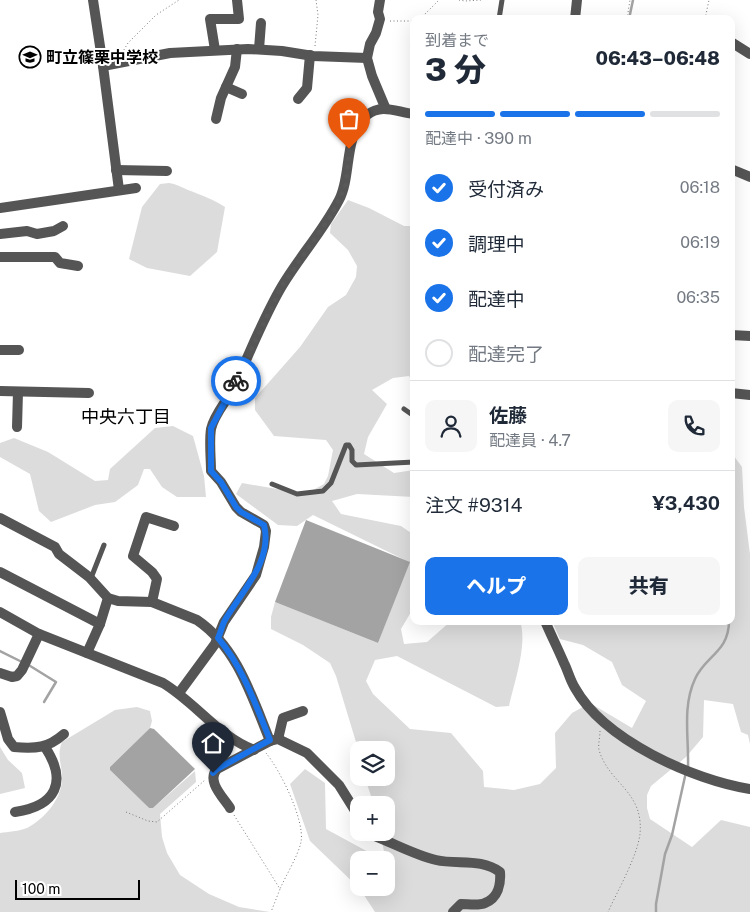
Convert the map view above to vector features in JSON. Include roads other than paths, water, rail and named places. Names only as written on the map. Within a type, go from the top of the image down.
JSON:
[{"type":"street","points":[[93,0],[119,190]]},
{"type":"street","points":[[215,50],[210,19],[239,19],[237,0]]},
{"type":"street","points":[[380,0],[378,12],[380,22],[370,44],[368,58],[372,76],[385,107]]},
{"type":"street","points":[[575,15],[577,0]]},
{"type":"street","points":[[259,49],[261,23]]},
{"type":"street","points":[[735,45],[750,54]]},
{"type":"street","points":[[103,66],[170,53],[238,49],[368,58]]},
{"type":"street","points":[[216,119],[226,87],[235,67],[238,49]]},
{"type":"street","points":[[298,99],[307,88],[312,55]]},
{"type":"street","points":[[226,87],[242,94]]},
{"type":"street","points":[[179,694],[218,638],[224,622],[256,575],[264,547],[266,531],[264,525],[248,517],[236,507],[221,482],[211,471],[211,428],[228,400],[282,286],[330,217],[340,198],[346,184],[349,149],[360,122],[368,114],[385,107],[410,113]]},
{"type":"street","points":[[116,170],[167,171]]},
{"type":"street","points":[[735,171],[750,177]]},
{"type":"street","points":[[0,208],[136,188]]},
{"type":"street","points":[[0,234],[27,231],[37,234],[54,231],[63,226]]},
{"type":"street","points":[[0,257],[55,257],[60,263],[78,266]]},
{"type":"street","points":[[735,335],[750,336]]},
{"type":"street","points":[[0,350],[19,350]]},
{"type":"street","points":[[0,391],[89,393]]},
{"type":"street","points":[[17,427],[18,392]]},
{"type":"street","points":[[735,393],[750,395]]},
{"type":"street","points":[[152,602],[157,579],[152,572],[133,556],[146,517],[174,526]]},
{"type":"street","points":[[0,518],[54,547],[59,554],[90,579],[108,598],[118,601],[152,602],[197,620],[227,648],[248,688],[266,744]]},
{"type":"street","points":[[0,572],[100,624]]},
{"type":"street","points":[[87,653],[100,624],[108,598]]},
{"type":"street","points":[[0,612],[39,634],[163,683],[179,694],[230,738],[307,753],[339,784],[350,802]]},
{"type":"street","points":[[547,625],[575,688],[601,720],[656,757],[678,768],[728,786],[750,789]]},
{"type":"street","points":[[0,673],[12,677],[17,676],[22,670],[39,634]]},
{"type":"street","points":[[230,808],[212,780],[213,773],[217,769],[266,744],[283,718],[303,711]]},
{"type":"street","points":[[0,712],[8,739],[14,747],[45,747],[54,743],[64,734]]},
{"type":"street","points":[[15,812],[39,805],[49,799],[55,791],[57,774],[54,763],[45,747]]},
{"type":"street","points":[[388,841],[437,860],[484,864],[500,872],[501,884],[496,895],[485,904],[461,904],[453,912]]},
{"type":"lane","points":[[500,15],[502,0]]},
{"type":"lane","points":[[404,409],[410,413]]},
{"type":"lane","points":[[272,484],[297,494],[323,491],[331,483],[346,445],[349,445],[352,450],[352,461],[356,465],[410,462]]},
{"type":"lane","points":[[90,579],[104,545]]},
{"type":"waterway","points":[[630,15],[633,0]]},
{"type":"waterway","points":[[688,767],[687,712],[691,690],[699,671],[721,647],[729,625]]},
{"type":"waterway","points":[[0,651],[22,662]]},
{"type":"waterway","points":[[27,664],[56,682],[44,702]]},
{"type":"waterway","points":[[656,912],[665,854],[672,835],[686,772]]},
{"type":"place","name":"町立篠栗中学校","points":[[30,57]]},
{"type":"district","name":"中央六丁目","points":[[126,416]]}]
